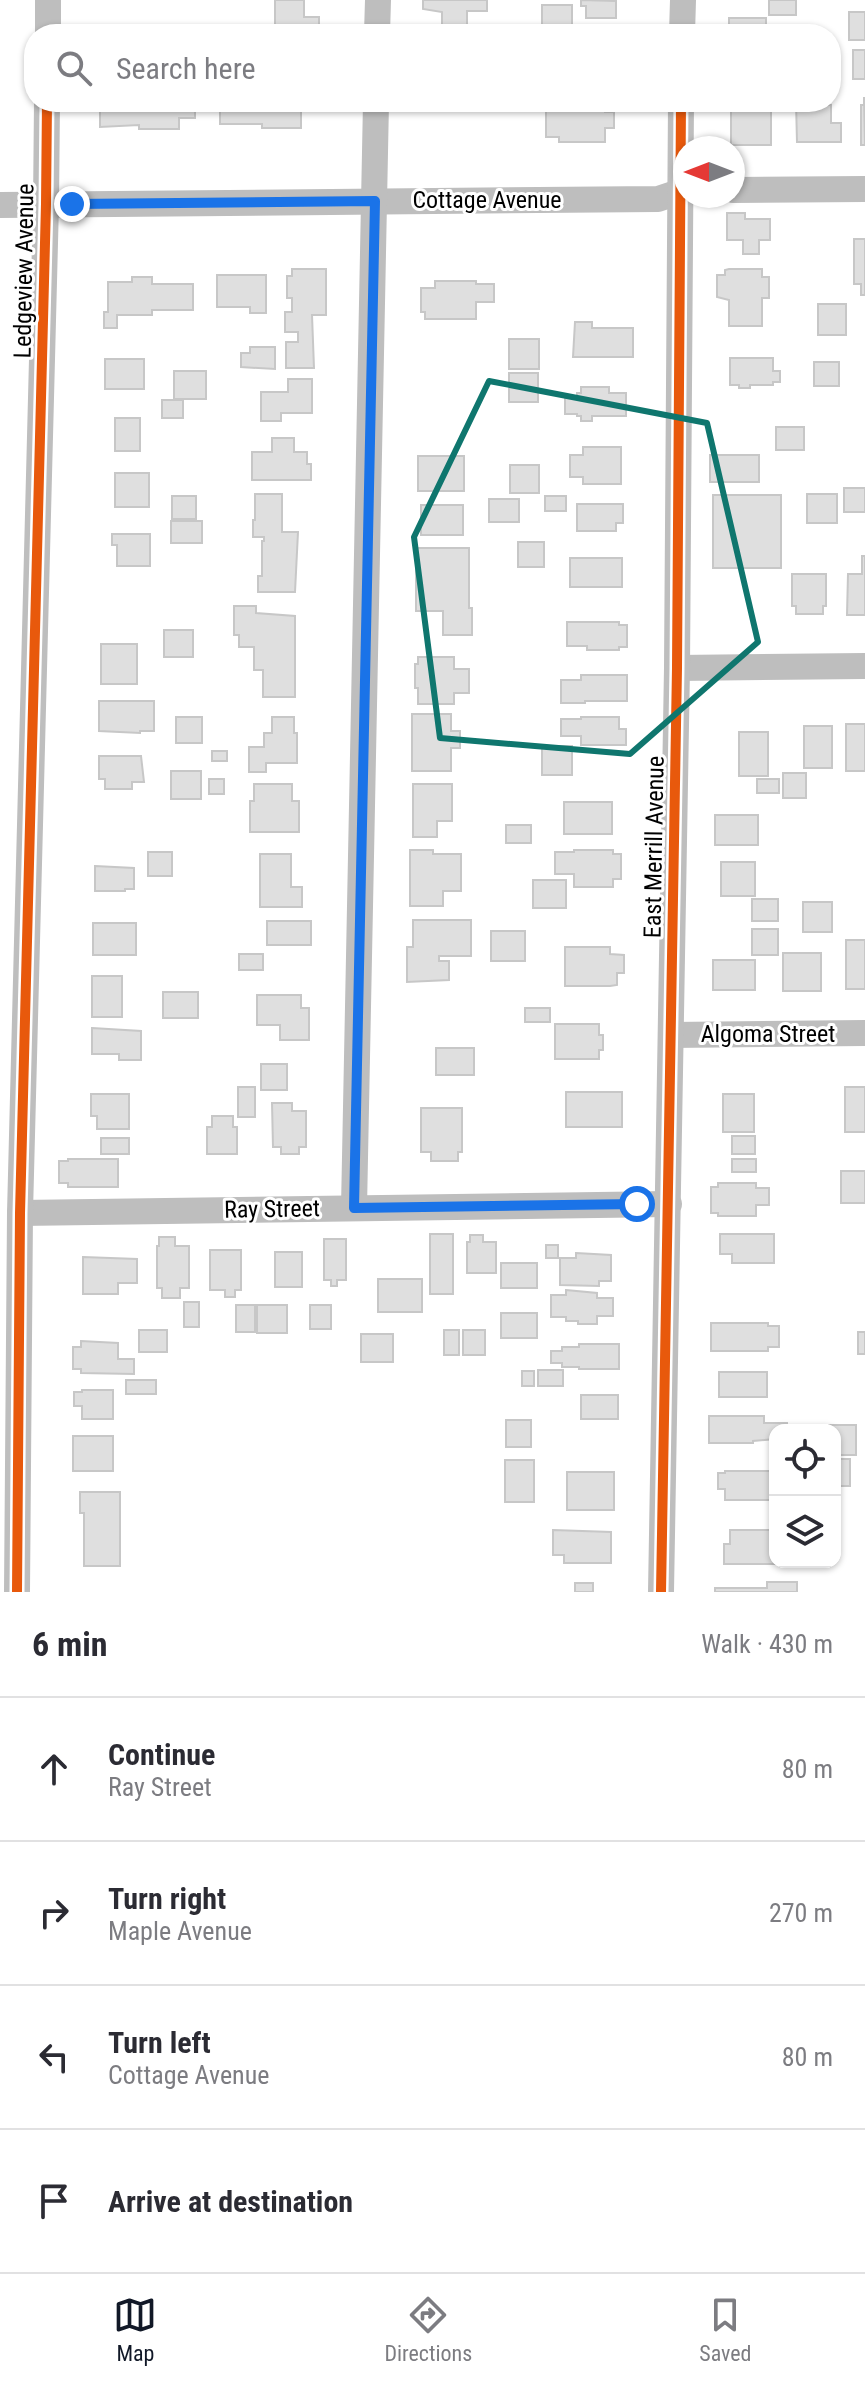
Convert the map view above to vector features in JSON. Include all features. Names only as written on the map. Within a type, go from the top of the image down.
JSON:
[{"type":"street","points":[[48,0],[48,24]]},
{"type":"street","points":[[377,24],[378,0]]},
{"type":"street","points":[[682,24],[683,0]]},
{"type":"street","name":"Ledgeview Avenue","points":[[17,1592],[20,1213],[47,112]]},
{"type":"street","points":[[354,1208],[376,112]]},
{"type":"street","name":"East Merrill Avenue","points":[[681,112],[682,136]]},
{"type":"street","points":[[745,190],[865,189]]},
{"type":"street","name":"Cottage Avenue","points":[[0,205],[658,199],[673,194]]},
{"type":"street","name":"East Merrill Avenue","points":[[661,1592],[683,208]]},
{"type":"street","points":[[677,668],[865,666]]},
{"type":"street","name":"Algoma Street","points":[[671,1035],[865,1033]]},
{"type":"street","name":"Ray Street","points":[[20,1213],[669,1204]]},
{"type":"highlighted area","points":[[489,381],[707,423],[758,642],[630,754],[440,738],[414,537]]},
{"type":"building","points":[[275,0],[304,0],[304,17],[319,17],[319,24],[275,24]]},
{"type":"building","points":[[423,0],[487,0],[487,11],[467,11],[467,24],[442,24],[442,12],[423,9]]},
{"type":"building","points":[[581,0],[616,1],[616,18],[586,18],[586,6],[581,6]]},
{"type":"building","points":[[769,0],[796,0],[796,15],[769,15]]},
{"type":"building","points":[[542,5],[572,5],[572,24],[542,24]]},
{"type":"building","points":[[849,12],[865,12],[865,40],[849,40]]},
{"type":"building","points":[[729,18],[766,18],[766,24],[729,24]]},
{"type":"building","points":[[853,50],[865,50],[865,79],[853,79]]},
{"type":"building","points":[[864,97],[865,145],[861,145],[861,105],[864,105]]},
{"type":"building","points":[[100,112],[195,112],[195,118],[179,118],[179,129],[139,129],[139,125],[100,127]]},
{"type":"building","points":[[220,112],[301,112],[301,128],[220,124]]},
{"type":"building","points":[[546,112],[614,112],[614,128],[605,128],[605,142],[559,142],[559,137],[546,137]]},
{"type":"building","points":[[731,112],[771,112],[771,145],[745,145],[745,136],[731,136]]},
{"type":"building","points":[[796,112],[831,112],[831,123],[841,123],[841,142],[797,142]]},
{"type":"building","points":[[727,213],[745,213],[745,219],[770,219],[770,240],[759,240],[759,254],[743,254],[743,240],[727,240]]},
{"type":"building","points":[[854,239],[865,239],[865,295],[861,295],[861,284],[854,284]]},
{"type":"building","points":[[292,269],[326,269],[326,315],[312,315],[314,368],[286,368],[286,342],[298,342],[298,332],[285,332],[285,312],[292,312],[292,298],[287,298],[287,276],[292,276]]},
{"type":"building","points":[[762,269],[762,277],[769,277],[769,298],[762,298],[762,326],[729,326],[729,300],[717,297],[717,275],[725,275],[725,270]]},
{"type":"building","points":[[217,275],[266,275],[266,313],[250,313],[250,307],[217,307]]},
{"type":"building","points":[[132,277],[152,277],[152,284],[193,284],[193,310],[152,310],[152,315],[117,315],[117,328],[104,328],[104,312],[108,312],[108,282],[132,282]]},
{"type":"building","points":[[435,281],[494,284],[494,302],[476,302],[476,319],[425,319],[425,312],[421,312],[421,288],[435,288]]},
{"type":"building","points":[[818,304],[846,304],[846,335],[818,335]]},
{"type":"building","points":[[575,322],[592,322],[592,328],[633,328],[633,357],[573,357]]},
{"type":"building","points":[[509,339],[539,339],[539,369],[509,369]]},
{"type":"building","points":[[250,347],[275,347],[275,369],[241,367],[241,353],[250,353]]},
{"type":"building","points":[[730,358],[773,358],[773,371],[780,371],[780,382],[750,385],[750,388],[730,385]]},
{"type":"building","points":[[105,359],[144,359],[144,389],[105,389]]},
{"type":"building","points":[[814,362],[839,362],[839,386],[814,386]]},
{"type":"building","points":[[174,371],[206,371],[206,399],[174,399]]},
{"type":"building","points":[[509,373],[538,373],[538,402],[509,402]]},
{"type":"building","points":[[288,379],[312,379],[312,413],[281,413],[281,421],[261,421],[261,392],[288,392]]},
{"type":"building","points":[[581,387],[609,387],[609,393],[626,393],[626,416],[592,416],[592,421],[581,421],[581,416],[577,414],[565,414],[565,398],[577,398]]},
{"type":"building","points":[[162,400],[183,400],[183,418],[162,418]]},
{"type":"building","points":[[115,418],[140,418],[140,451],[115,451]]},
{"type":"building","points":[[776,427],[804,427],[804,450],[776,450]]},
{"type":"building","points":[[272,438],[294,438],[294,452],[307,452],[311,480],[252,480],[252,452],[272,452]]},
{"type":"building","points":[[583,447],[621,447],[621,484],[583,484],[583,477],[570,477],[570,455],[583,455]]},
{"type":"building","points":[[710,455],[759,455],[759,482],[710,482]]},
{"type":"building","points":[[418,456],[464,456],[464,491],[418,491]]},
{"type":"building","points":[[510,465],[539,465],[539,493],[510,493]]},
{"type":"building","points":[[115,473],[149,473],[149,507],[115,507]]},
{"type":"building","points":[[844,488],[865,488],[865,512],[844,512]]},
{"type":"building","points":[[255,494],[282,494],[282,532],[298,532],[295,592],[258,592],[264,537],[253,537]]},
{"type":"building","points":[[807,494],[837,494],[837,523],[807,523]]},
{"type":"building","points":[[713,495],[781,495],[781,568],[713,568]]},
{"type":"building","points":[[172,496],[196,496],[196,519],[172,519]]},
{"type":"building","points":[[545,496],[566,496],[566,511],[545,511]]},
{"type":"building","points":[[489,499],[519,499],[519,522],[489,522]]},
{"type":"building","points":[[577,504],[623,504],[623,523],[616,523],[616,531],[577,531]]},
{"type":"building","points":[[421,505],[463,505],[463,535],[421,535]]},
{"type":"building","points":[[171,521],[202,521],[202,543],[171,543]]},
{"type":"building","points":[[112,534],[150,534],[150,566],[117,566],[117,545],[112,545]]},
{"type":"building","points":[[518,542],[544,542],[544,567],[518,567]]},
{"type":"building","points":[[416,548],[469,548],[472,635],[443,635],[443,611],[416,611]]},
{"type":"building","points":[[862,556],[865,556],[865,615],[847,615],[848,574],[862,574]]},
{"type":"building","points":[[570,558],[622,558],[622,587],[570,587]]},
{"type":"building","points":[[792,574],[826,574],[823,614],[796,614],[796,606],[792,606]]},
{"type":"building","points":[[234,606],[256,606],[256,613],[295,616],[295,697],[263,697],[263,670],[254,670],[254,647],[239,647],[239,635],[234,635]]},
{"type":"building","points":[[567,622],[619,622],[619,625],[627,625],[627,647],[587,650],[587,646],[567,646]]},
{"type":"building","points":[[164,630],[193,630],[193,657],[164,657]]},
{"type":"building","points":[[101,644],[137,644],[137,684],[101,684]]},
{"type":"building","points":[[418,657],[454,657],[454,669],[469,669],[469,693],[454,693],[454,704],[418,704],[415,664],[418,664]]},
{"type":"building","points":[[581,675],[627,675],[627,701],[561,703],[561,680],[581,680]]},
{"type":"building","points":[[99,701],[154,701],[154,731],[99,731]]},
{"type":"building","points":[[412,714],[451,714],[451,731],[460,731],[460,748],[451,748],[451,771],[412,771]]},
{"type":"building","points":[[176,717],[202,717],[202,743],[176,743]]},
{"type":"building","points":[[272,717],[294,717],[297,763],[266,763],[266,772],[249,772],[249,747],[264,747],[264,733],[272,733]]},
{"type":"building","points":[[619,717],[619,729],[626,729],[626,745],[581,745],[581,736],[561,736],[561,719]]},
{"type":"building","points":[[846,724],[865,724],[865,771],[846,771]]},
{"type":"building","points":[[804,726],[832,726],[832,768],[804,768]]},
{"type":"building","points":[[739,732],[768,732],[768,776],[739,776]]},
{"type":"building","points":[[542,746],[572,746],[572,775],[542,775]]},
{"type":"building","points":[[212,751],[227,751],[227,761],[212,761]]},
{"type":"building","points":[[99,756],[141,756],[144,782],[132,782],[132,789],[105,789],[105,779],[99,779]]},
{"type":"building","points":[[171,771],[201,771],[201,799],[171,799]]},
{"type":"building","points":[[783,773],[806,773],[806,798],[783,798]]},
{"type":"building","points":[[209,779],[224,779],[224,794],[209,794]]},
{"type":"building","points":[[757,779],[779,779],[779,793],[757,793]]},
{"type":"building","points":[[254,784],[292,784],[292,801],[299,801],[299,832],[250,832],[250,801],[254,801]]},
{"type":"building","points":[[413,784],[452,784],[452,821],[437,821],[437,837],[413,837]]},
{"type":"building","points":[[564,802],[612,802],[612,834],[564,834]]},
{"type":"building","points":[[715,815],[758,815],[758,845],[715,845]]},
{"type":"building","points":[[506,825],[531,825],[531,843],[506,843]]},
{"type":"building","points":[[410,850],[461,854],[461,891],[443,891],[443,906],[410,906]]},
{"type":"building","points":[[613,850],[613,854],[621,854],[621,879],[613,879],[613,887],[574,887],[574,874],[555,874],[555,852]]},
{"type":"building","points":[[148,852],[172,852],[172,876],[148,876]]},
{"type":"building","points":[[260,854],[291,854],[291,887],[302,887],[302,907],[260,907]]},
{"type":"building","points":[[721,862],[755,862],[755,896],[721,896]]},
{"type":"building","points":[[95,866],[134,868],[134,889],[95,891]]},
{"type":"building","points":[[533,880],[566,880],[566,908],[533,908]]},
{"type":"building","points":[[752,899],[778,899],[778,921],[752,921]]},
{"type":"building","points":[[803,902],[832,902],[832,932],[803,932]]},
{"type":"building","points":[[413,920],[471,920],[471,956],[439,956],[439,961],[449,961],[449,980],[407,982],[407,947],[413,947]]},
{"type":"building","points":[[267,921],[311,921],[311,945],[267,945]]},
{"type":"building","points":[[93,923],[136,923],[136,955],[93,955]]},
{"type":"building","points":[[752,929],[778,929],[778,955],[752,955]]},
{"type":"building","points":[[491,931],[525,931],[525,961],[491,961]]},
{"type":"building","points":[[846,940],[865,940],[865,989],[846,989]]},
{"type":"building","points":[[565,947],[610,947],[610,954],[624,955],[624,973],[617,973],[617,985],[565,986]]},
{"type":"building","points":[[783,953],[821,953],[821,991],[783,991]]},
{"type":"building","points":[[239,954],[263,954],[263,970],[239,970]]},
{"type":"building","points":[[713,960],[755,960],[755,990],[713,990]]},
{"type":"building","points":[[92,976],[122,976],[122,1017],[92,1017]]},
{"type":"building","points":[[163,992],[198,992],[198,1018],[163,1018]]},
{"type":"building","points":[[257,995],[301,995],[301,1008],[309,1008],[309,1040],[280,1040],[280,1025],[257,1025]]},
{"type":"building","points":[[525,1008],[550,1008],[550,1022],[525,1022]]},
{"type":"building","points":[[555,1024],[599,1024],[603,1050],[599,1050],[599,1059],[555,1059]]},
{"type":"building","points":[[92,1028],[141,1031],[141,1060],[119,1060],[119,1054],[92,1054]]},
{"type":"building","points":[[436,1048],[474,1048],[474,1075],[436,1075]]},
{"type":"building","points":[[261,1064],[287,1064],[287,1090],[261,1090]]},
{"type":"building","points":[[238,1087],[255,1087],[255,1117],[238,1117]]},
{"type":"building","points":[[845,1087],[865,1087],[865,1132],[845,1132]]},
{"type":"building","points":[[566,1092],[622,1092],[622,1127],[566,1127]]},
{"type":"building","points":[[91,1094],[129,1094],[129,1129],[97,1129],[97,1116],[91,1116]]},
{"type":"building","points":[[723,1094],[754,1094],[754,1132],[723,1132]]},
{"type":"building","points":[[272,1103],[292,1103],[292,1111],[306,1111],[306,1147],[299,1147],[299,1154],[281,1154],[281,1147],[273,1147]]},
{"type":"building","points":[[421,1108],[462,1108],[462,1152],[458,1152],[458,1161],[431,1161],[431,1152],[421,1152]]},
{"type":"building","points":[[212,1116],[233,1116],[233,1127],[237,1127],[237,1154],[207,1154],[207,1127],[212,1127]]},
{"type":"building","points":[[732,1136],[755,1136],[755,1154],[732,1154]]},
{"type":"building","points":[[101,1138],[129,1138],[129,1154],[101,1154]]},
{"type":"building","points":[[118,1159],[118,1187],[68,1187],[68,1183],[59,1183],[59,1161]]},
{"type":"building","points":[[732,1159],[756,1159],[756,1172],[732,1172]]},
{"type":"building","points":[[841,1171],[865,1171],[865,1203],[841,1203]]},
{"type":"building","points":[[718,1183],[756,1183],[756,1188],[769,1188],[769,1205],[756,1205],[756,1216],[718,1216],[718,1213],[711,1213],[711,1187],[718,1187]]},
{"type":"building","points":[[430,1234],[453,1234],[453,1294],[430,1294]]},
{"type":"building","points":[[720,1234],[774,1234],[774,1263],[732,1263],[732,1254],[720,1254]]},
{"type":"building","points":[[470,1235],[483,1235],[483,1242],[496,1242],[496,1273],[467,1273],[467,1242],[470,1242]]},
{"type":"building","points":[[159,1237],[175,1237],[175,1246],[189,1246],[189,1288],[180,1288],[180,1298],[162,1298],[162,1288],[157,1288]]},
{"type":"building","points":[[324,1239],[346,1239],[346,1280],[337,1280],[337,1286],[331,1286],[331,1280],[324,1280]]},
{"type":"building","points":[[546,1245],[558,1245],[558,1258],[546,1258]]},
{"type":"building","points":[[210,1250],[241,1250],[241,1290],[235,1290],[235,1297],[225,1297],[225,1290],[210,1290]]},
{"type":"building","points":[[275,1252],[302,1252],[302,1287],[275,1287]]},
{"type":"building","points":[[576,1253],[611,1255],[611,1281],[599,1281],[599,1286],[560,1285],[560,1258],[576,1258]]},
{"type":"building","points":[[83,1257],[137,1259],[137,1283],[118,1283],[118,1294],[83,1294]]},
{"type":"building","points":[[501,1263],[537,1263],[537,1288],[501,1288]]},
{"type":"building","points":[[378,1279],[422,1279],[422,1312],[378,1312]]},
{"type":"building","points":[[566,1290],[597,1293],[597,1298],[613,1298],[613,1316],[597,1316],[597,1324],[578,1324],[578,1321],[566,1321],[566,1317],[551,1317],[551,1295],[566,1295]]},
{"type":"building","points":[[184,1302],[199,1302],[199,1327],[184,1327]]},
{"type":"building","points":[[236,1305],[255,1305],[255,1332],[236,1332]]},
{"type":"building","points":[[257,1305],[287,1305],[287,1333],[257,1333]]},
{"type":"building","points":[[310,1305],[331,1305],[331,1329],[310,1329]]},
{"type":"building","points":[[501,1313],[537,1313],[537,1338],[501,1338]]},
{"type":"building","points":[[711,1323],[768,1323],[768,1326],[779,1326],[779,1347],[768,1347],[768,1351],[711,1351]]},
{"type":"building","points":[[139,1330],[167,1330],[167,1352],[139,1352]]},
{"type":"building","points":[[444,1330],[459,1330],[459,1355],[444,1355]]},
{"type":"building","points":[[463,1330],[485,1330],[485,1355],[463,1355]]},
{"type":"building","points":[[858,1332],[865,1332],[865,1354],[858,1354]]},
{"type":"building","points":[[361,1334],[393,1334],[393,1362],[361,1362]]},
{"type":"building","points":[[81,1341],[118,1343],[118,1359],[134,1359],[134,1374],[81,1373],[81,1369],[73,1369],[73,1347],[81,1347]]},
{"type":"building","points":[[579,1344],[619,1344],[619,1369],[579,1369],[551,1363],[551,1351],[562,1351],[562,1347],[579,1347]]},
{"type":"building","points":[[538,1370],[563,1370],[563,1386],[538,1386]]},
{"type":"building","points":[[522,1371],[534,1371],[534,1386],[522,1386]]},
{"type":"building","points":[[719,1372],[767,1372],[767,1397],[719,1397]]},
{"type":"building","points":[[126,1380],[156,1380],[156,1394],[126,1394]]},
{"type":"building","points":[[113,1390],[113,1419],[82,1419],[82,1406],[74,1406],[74,1392]]},
{"type":"building","points":[[581,1395],[618,1395],[618,1419],[581,1419]]},
{"type":"building","points":[[709,1416],[764,1416],[764,1423],[787,1423],[769,1424],[769,1440],[753,1443],[709,1443]]},
{"type":"building","points":[[506,1420],[531,1420],[531,1447],[506,1447]]},
{"type":"building","points":[[841,1425],[856,1425],[856,1455],[841,1455]]},
{"type":"building","points":[[73,1436],[113,1436],[113,1471],[73,1471]]},
{"type":"building","points":[[841,1459],[850,1459],[850,1486],[841,1486]]},
{"type":"building","points":[[505,1460],[534,1460],[534,1502],[505,1502]]},
{"type":"building","points":[[769,1471],[769,1500],[725,1500],[725,1489],[718,1489],[718,1473]]},
{"type":"building","points":[[567,1472],[614,1472],[614,1510],[567,1510]]},
{"type":"building","points":[[80,1492],[120,1492],[120,1566],[84,1566],[84,1513],[80,1513]]},
{"type":"building","points":[[553,1530],[611,1532],[611,1563],[564,1563],[564,1555],[553,1555]]},
{"type":"building","points":[[730,1530],[769,1530],[769,1564],[724,1564],[724,1544],[730,1544]]},
{"type":"building","points":[[767,1582],[797,1582],[797,1592],[715,1592],[715,1588],[767,1588]]},
{"type":"building","points":[[575,1583],[593,1583],[593,1592],[575,1592]]},
{"type":"cycle path","points":[[17,1592],[20,1213],[47,112]]},
{"type":"cycle path","points":[[661,1592],[677,668],[681,112]]},
{"type":"route","points":[[72,204],[375,201],[354,1208],[637,1204]]}]
